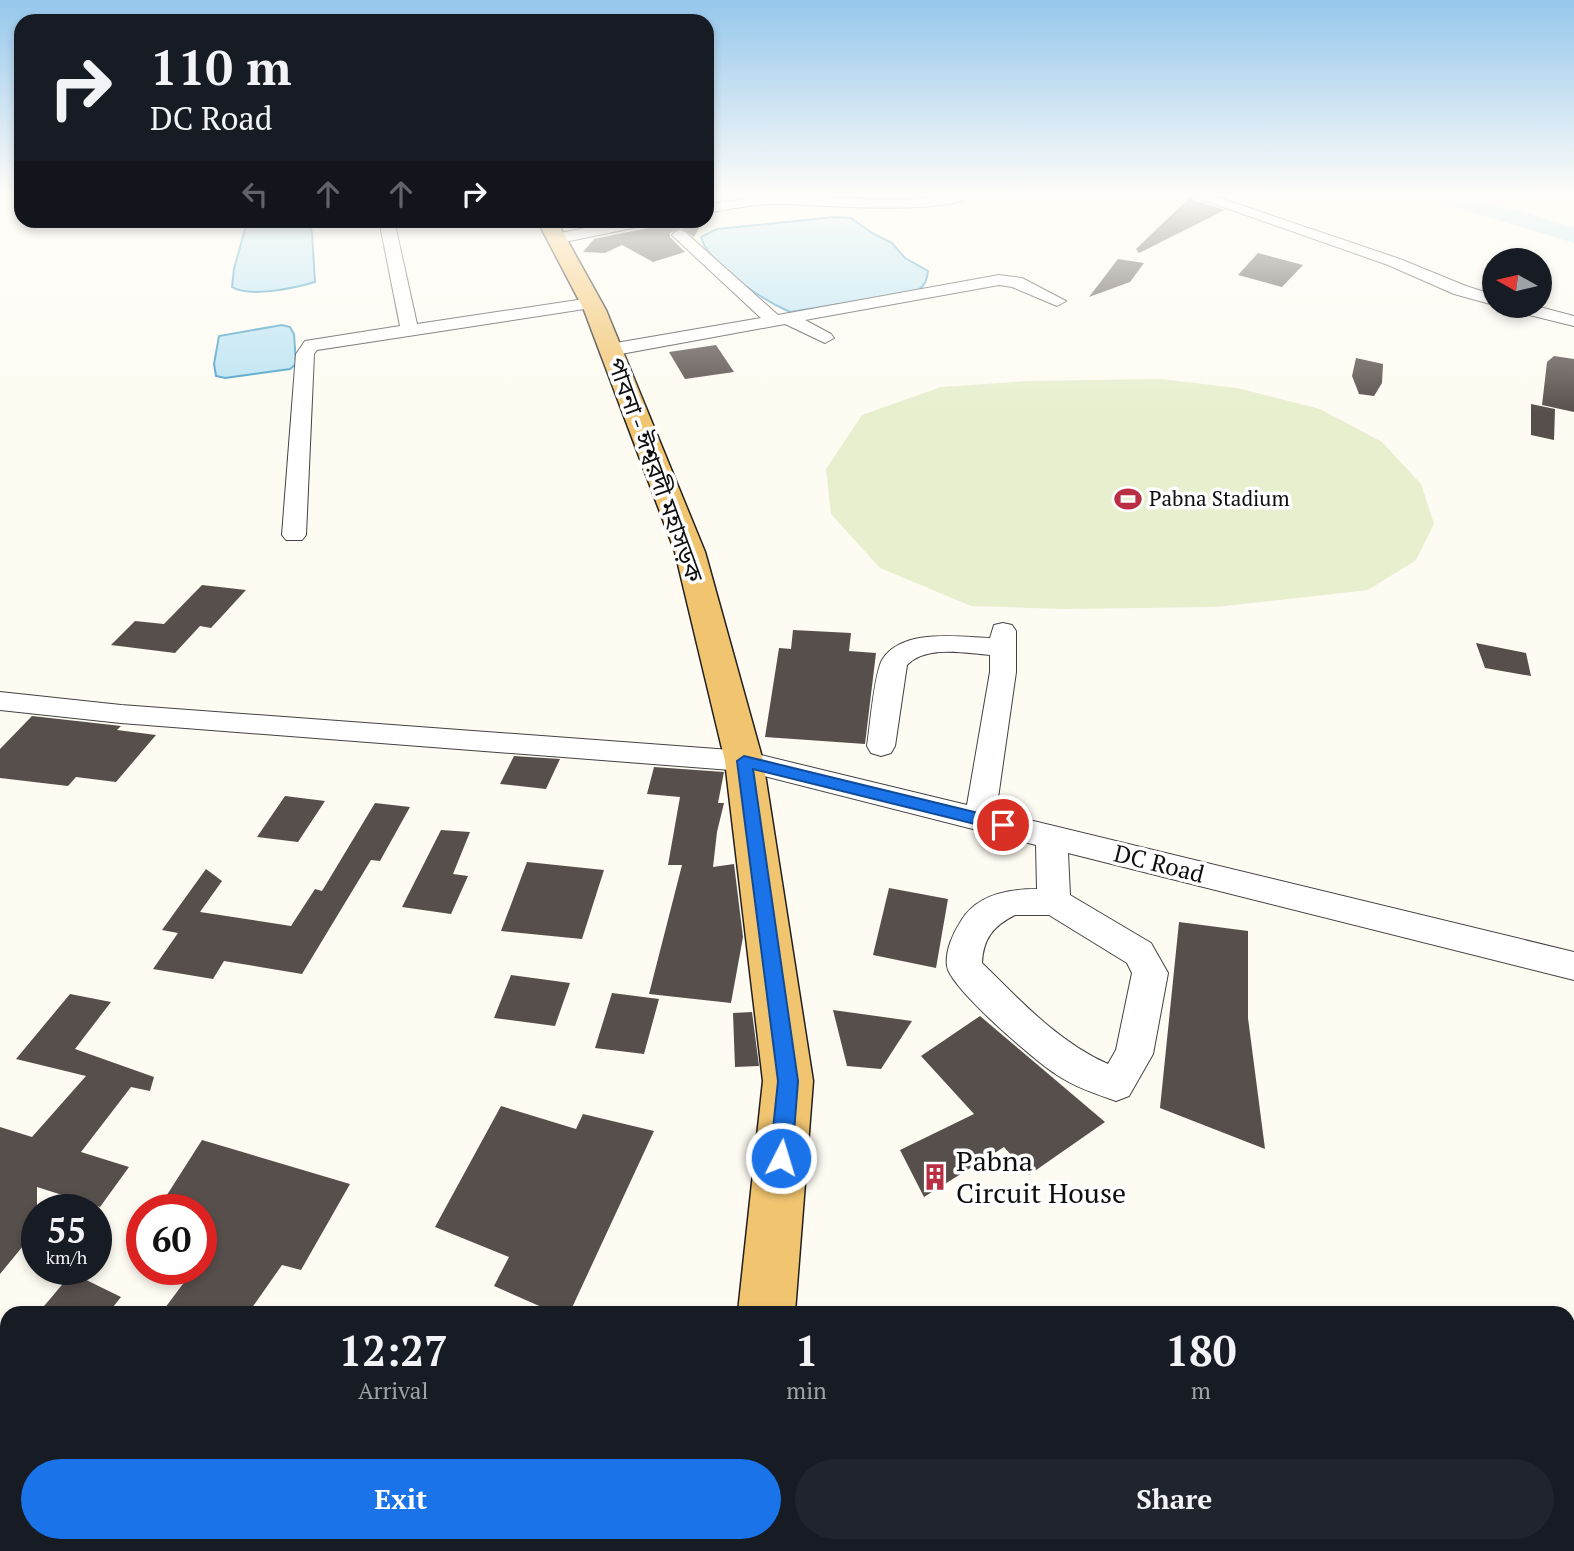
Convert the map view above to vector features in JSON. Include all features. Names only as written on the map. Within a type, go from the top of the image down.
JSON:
[{"type":"main road","name":"পাবনা - ঈশ্বরদী মহাসড়ক","points":[[570,267],[590,303],[610,350],[690,552],[744,761],[788,1081],[768,1306]]},
{"type":"street","points":[[396,267],[409,329]]},
{"type":"street","points":[[715,267],[782,320],[825,338]]},
{"type":"street","points":[[1407,267],[1482,296]]},
{"type":"street","points":[[610,350],[999,280],[1016,282],[1057,301]]},
{"type":"street","points":[[294,535],[305,354],[311,345],[590,303]]},
{"type":"street","points":[[1552,315],[1574,321]]},
{"type":"street","points":[[881,746],[894,663],[903,653],[911,649],[1002,639],[1003,672],[980,819]]},
{"type":"street","name":"DC Road","points":[[0,701],[121,714],[744,761],[1574,966]]},
{"type":"street","points":[[1051,837],[1054,902]]},
{"type":"street","points":[[1012,902],[1054,902],[1139,953],[1150,973],[1134,1054],[1116,1084],[1091,1077],[1032,1035],[964,968],[965,951],[973,928],[993,909],[1012,902]]},
{"type":"green space","name":"Pabna Stadium","points":[[1161,379],[1237,388],[1320,409],[1382,442],[1421,484],[1434,524],[1416,560],[1368,590],[1215,607],[1064,609],[971,606],[880,568],[831,514],[826,469],[862,415],[941,387],[1028,381]]},
{"type":"water","points":[[314,267],[315,282],[284,289],[249,292],[232,287],[234,269]]},
{"type":"water","points":[[722,267],[922,267],[928,271],[923,286],[915,292],[790,312],[752,290]]},
{"type":"water","points":[[282,325],[290,327],[294,334],[296,364],[290,369],[225,378],[216,376],[214,364],[219,336]]},
{"type":"building","points":[[1112,267],[1141,267],[1130,282],[1089,297]]},
{"type":"building","points":[[1245,267],[1301,267],[1282,287],[1238,275]]},
{"type":"building","points":[[716,345],[734,372],[685,379],[669,352]]},
{"type":"building","points":[[1554,356],[1574,359],[1574,412],[1542,405],[1547,362]]},
{"type":"building","points":[[1356,358],[1383,364],[1382,383],[1374,396],[1359,394],[1352,376]]},
{"type":"building","points":[[1531,404],[1555,409],[1554,440],[1531,435]]},
{"type":"building","points":[[202,585],[246,590],[211,628],[200,626],[175,653],[111,645],[135,621],[164,624]]},
{"type":"building","points":[[793,630],[851,633],[849,651],[876,653],[865,744],[765,737],[779,648],[791,649]]},
{"type":"building","points":[[1476,643],[1526,653],[1531,676],[1485,668]]},
{"type":"building","points":[[32,716],[121,726],[117,730],[156,735],[116,782],[76,777],[68,786],[0,778],[0,749]]},
{"type":"building","points":[[514,756],[560,759],[546,789],[500,784]]},
{"type":"building","points":[[654,767],[724,772],[718,803],[724,803],[713,867],[734,864],[743,937],[731,1003],[649,994],[682,865],[668,865],[680,797],[647,794]]},
{"type":"building","points":[[285,796],[325,801],[298,842],[257,837]]},
{"type":"building","points":[[375,803],[410,807],[380,861],[371,860],[302,974],[224,961],[213,979],[153,969],[178,933],[162,930],[206,869],[222,881],[200,912],[291,926],[315,889],[322,891]]},
{"type":"building","points":[[441,830],[470,832],[453,874],[468,876],[451,914],[402,907]]},
{"type":"building","points":[[527,862],[604,870],[582,939],[501,931]]},
{"type":"building","points":[[889,888],[948,899],[936,968],[873,955]]},
{"type":"building","points":[[1179,922],[1248,931],[1248,1018],[1265,1149],[1160,1108]]},
{"type":"building","points":[[511,975],[570,983],[555,1026],[494,1018]]},
{"type":"building","points":[[612,993],[659,999],[644,1054],[595,1048]]},
{"type":"building","points":[[70,994],[111,1002],[75,1049],[154,1077],[150,1091],[131,1087],[81,1152],[129,1167],[109,1194],[59,1194],[37,1187],[37,1194],[21,1194],[21,1248],[0,1274],[0,1127],[32,1137],[86,1076],[16,1059]]},
{"type":"building","points":[[833,1010],[912,1021],[881,1069],[847,1066]]},
{"type":"building","points":[[752,1012],[759,1066],[735,1067],[733,1013]]},
{"type":"building","points":[[980,1016],[1105,1122],[1029,1175],[1004,1147],[924,1197],[900,1150],[974,1114],[921,1056]]},
{"type":"building","points":[[501,1106],[576,1129],[583,1114],[654,1131],[573,1306],[539,1306],[494,1286],[509,1257],[435,1227]]},
{"type":"building","points":[[202,1140],[350,1184],[301,1270],[282,1265],[253,1306],[166,1306],[182,1285],[217,1285],[217,1194],[168,1194]]},
{"type":"building","points":[[62,1285],[96,1285],[121,1297],[114,1306],[44,1306]]},
{"type":"place","name":"Pabna Stadium","points":[[1128,499]]},
{"type":"place","name":"Pabna Circuit House","points":[[935,1177]]},
{"type":"route","points":[[781,1158],[788,1081],[744,761],[1003,825]]}]
